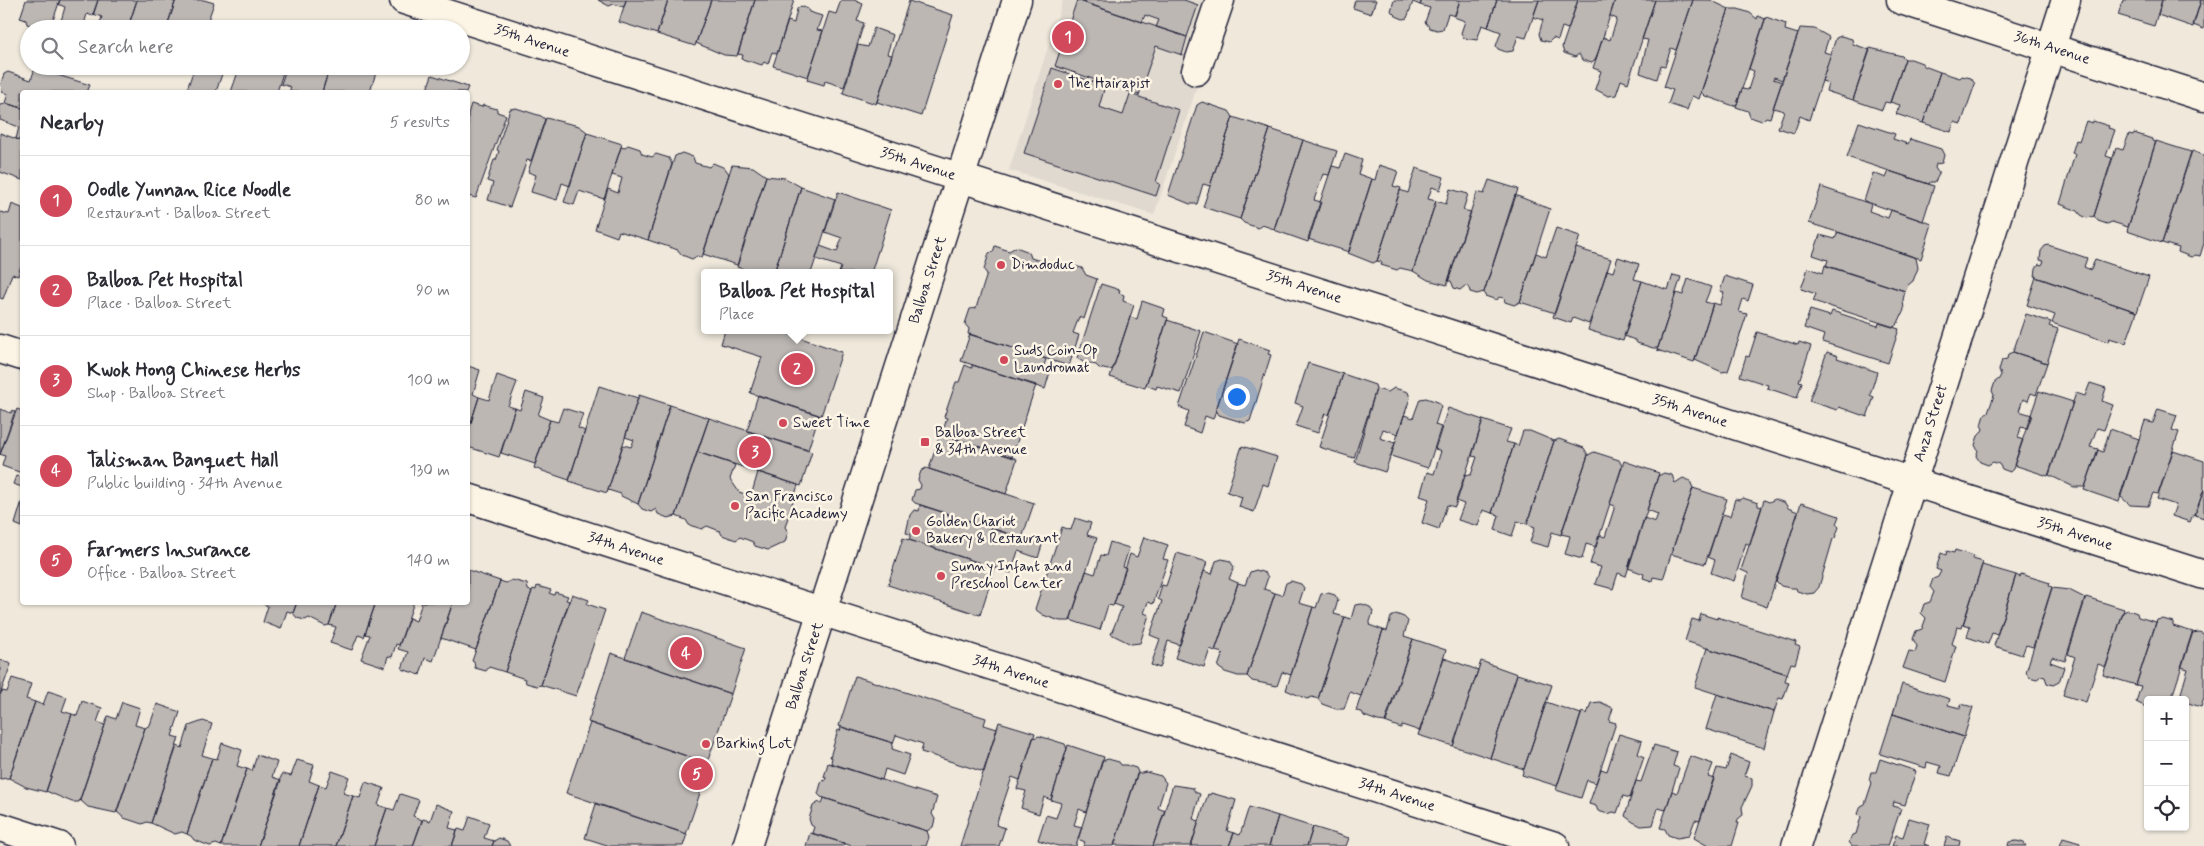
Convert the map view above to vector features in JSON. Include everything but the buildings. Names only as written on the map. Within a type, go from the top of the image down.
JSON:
[{"type":"street","name":"35th Avenue","points":[[404,0],[467,20]]},
{"type":"street","name":"Balboa Street","points":[[747,846],[1018,0]]},
{"type":"street","points":[[1196,71],[1220,0]]},
{"type":"street","name":"36th Avenue","points":[[1900,0],[2204,97]]},
{"type":"street","name":"Anza Street","points":[[1796,846],[2066,0]]},
{"type":"street","name":"35th Avenue","points":[[470,21],[2204,575]]},
{"type":"street","points":[[0,349],[20,355]]},
{"type":"street","name":"34th Avenue","points":[[470,499],[1555,846]]},
{"type":"street","points":[[0,827],[59,846]]},
{"type":"shaded area","points":[[1063,0],[1226,0],[1154,215],[1009,170]]},
{"type":"place","name":"Oodle Yunnan Rice Noodle","points":[[1068,37]]},
{"type":"place","name":"The Hairapist","points":[[1058,84]]},
{"type":"place","name":"Dimdoduc","points":[[1001,265]]},
{"type":"place","name":"Suds Coin-Op Laundromat","points":[[1004,360]]},
{"type":"place","name":"Balboa Pet Hospital","points":[[797,369]]},
{"type":"place","name":"Sweet Time","points":[[783,423]]},
{"type":"place","name":"Balboa Street & 34th Avenue","points":[[925,442]]},
{"type":"place","name":"Kwok Hong Chinese Herbs","points":[[755,452]]},
{"type":"place","name":"San Francisco Pacific Academy","points":[[735,506]]},
{"type":"place","name":"Golden Chariot Bakery & Restaurant","points":[[916,531]]},
{"type":"place","name":"Sunny Infant and Preschool Center","points":[[941,576]]},
{"type":"place","name":"Talisman Banquet Hall","points":[[686,653]]},
{"type":"place","name":"Barking Lot","points":[[706,744]]},
{"type":"place","name":"Farmers Insurance","points":[[697,774]]}]
